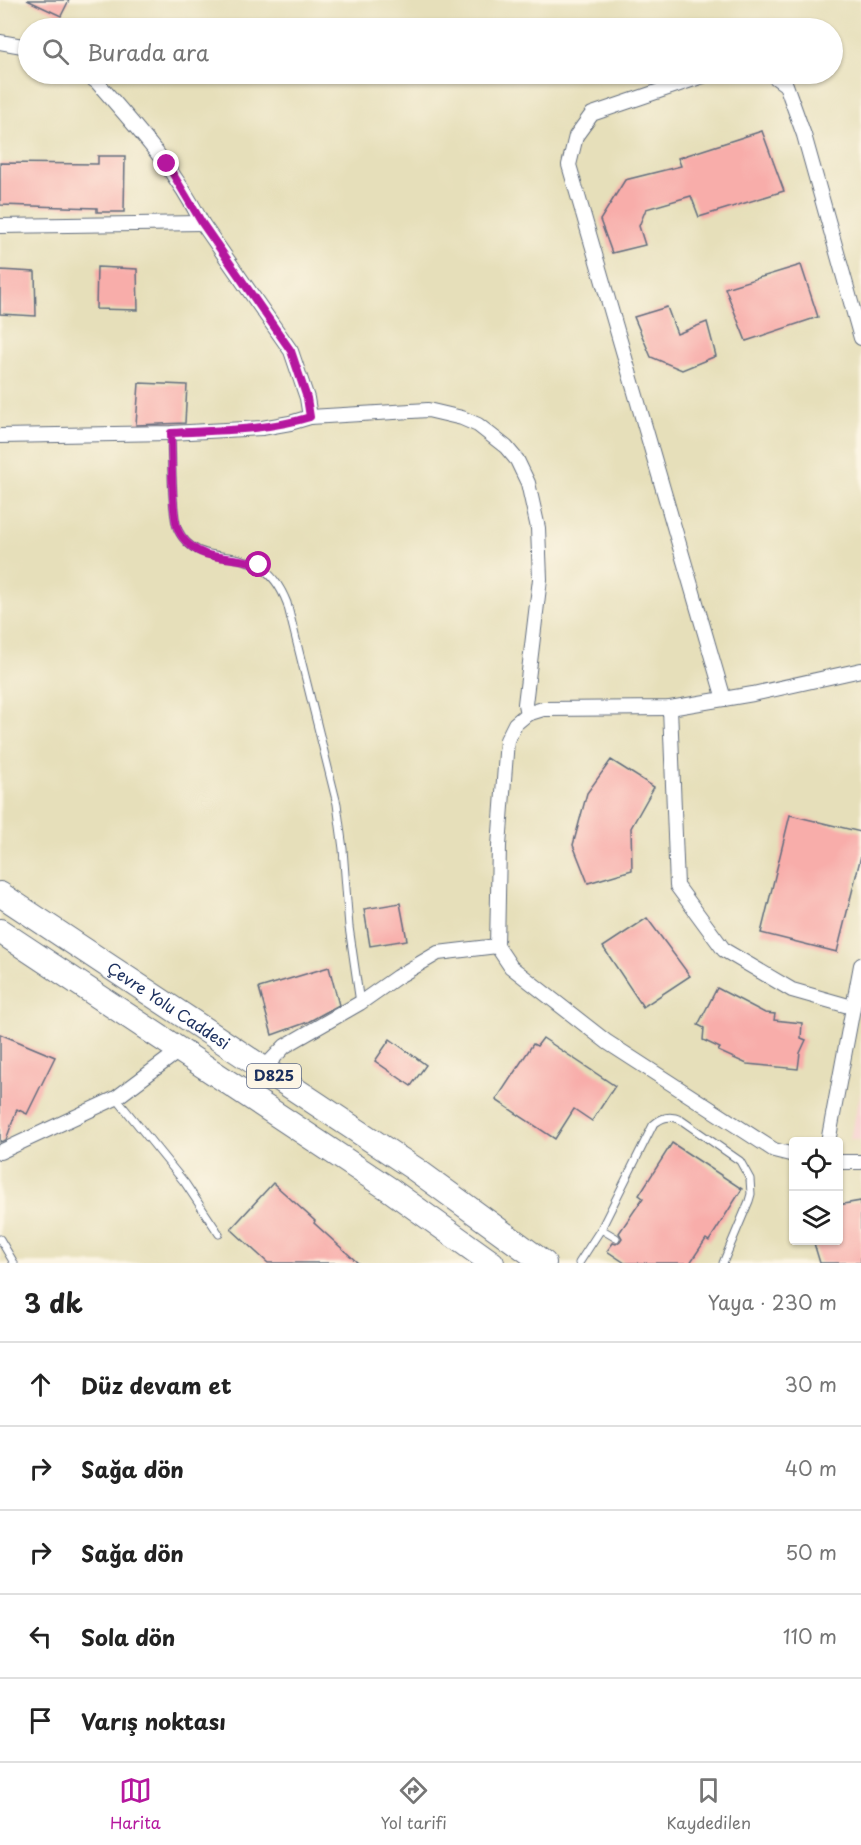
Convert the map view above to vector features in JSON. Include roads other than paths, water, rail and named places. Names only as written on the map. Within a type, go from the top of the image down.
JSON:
[{"type":"highway","name":"Çevre Yolu Caddesi","points":[[0,894],[415,1169],[544,1263]]},
{"type":"highway","name":"Çevre Yolu Caddesi","points":[[0,931],[389,1189],[492,1263]]},
{"type":"street","points":[[0,42],[18,45]]},
{"type":"street","points":[[99,84],[167,164],[202,223],[291,351],[305,392],[310,417]]},
{"type":"street","points":[[680,84],[592,114],[576,136],[568,165],[724,699]]},
{"type":"street","points":[[785,84],[804,135],[861,338]]},
{"type":"street","points":[[0,226],[202,223]]},
{"type":"street","points":[[0,436],[171,433],[262,428],[310,417],[428,410],[445,413],[478,425],[493,435],[512,453],[524,471],[534,505],[540,545],[540,579],[525,704],[527,714]]},
{"type":"street","points":[[789,1154],[774,1150],[608,1042],[511,967],[497,946],[500,836],[507,740],[515,724],[527,714],[543,709],[670,708],[753,694],[861,670]]},
{"type":"street","points":[[670,708],[678,886],[724,950],[792,990],[852,1007]]},
{"type":"street","points":[[263,1069],[285,1046],[360,1003],[397,977],[438,953],[497,946]]},
{"type":"street","points":[[829,1137],[861,965]]},
{"type":"street","points":[[0,1152],[116,1098],[180,1050]]},
{"type":"street","points":[[843,1162],[861,1162]]},
{"type":"lane","points":[[171,433],[175,522],[183,538],[197,550],[206,554],[240,558],[259,565],[276,582],[287,603],[337,804],[349,927],[360,1003]]},
{"type":"lane","points":[[116,1098],[184,1183],[219,1234]]},
{"type":"lane","points":[[579,1263],[601,1229],[653,1125],[664,1118],[675,1118],[740,1161],[748,1173],[751,1194],[723,1263]]},
{"type":"lane","points":[[601,1229],[616,1238]]},
{"type":"lane","points":[[0,1239],[14,1263]]}]
